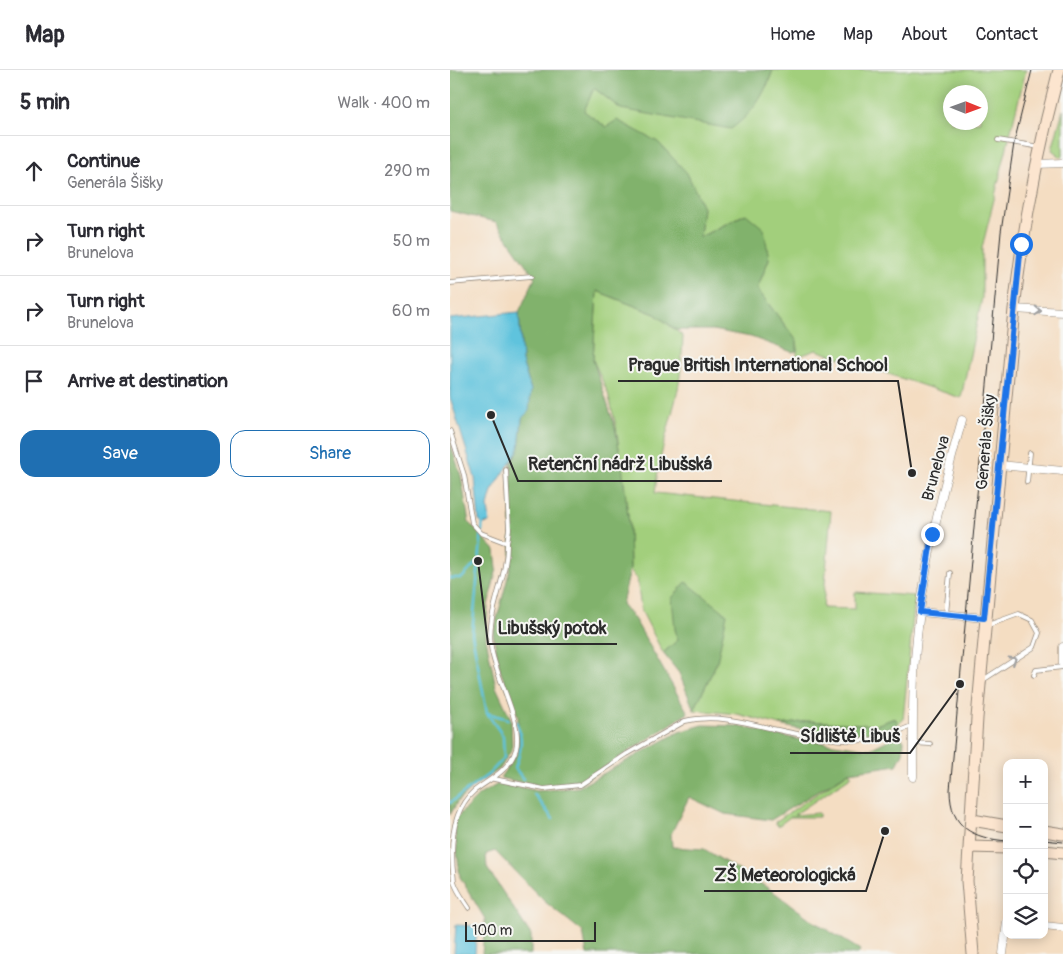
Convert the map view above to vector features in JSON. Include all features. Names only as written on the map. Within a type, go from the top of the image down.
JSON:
[{"type":"main road","name":"Generála Šišky","points":[[973,954],[967,898],[980,683],[984,622],[1014,309],[1021,244],[1036,164],[1060,70]]},
{"type":"main road","points":[[972,820],[1003,825]]},
{"type":"main road","points":[[1048,832],[1063,834]]},
{"type":"main road","points":[[970,847],[1003,848]]},
{"type":"main road","points":[[1048,851],[1063,853]]},
{"type":"street","points":[[1036,164],[1063,163]]},
{"type":"street","points":[[1014,309],[1063,312]]},
{"type":"street","name":"Brunelova","points":[[913,777],[915,666],[920,612],[934,525],[962,420]]},
{"type":"street","points":[[999,465],[1063,470]]},
{"type":"street","points":[[920,612],[946,614],[984,622]]},
{"type":"street","points":[[1063,647],[1063,665]]},
{"type":"street","points":[[1048,926],[1063,928]]},
{"type":"street","points":[[1003,954],[1004,939]]},
{"type":"lane","points":[[998,140],[1040,147]]},
{"type":"lane","points":[[450,283],[532,276]]},
{"type":"lane","points":[[450,431],[464,475],[470,518],[481,533],[507,543]]},
{"type":"lane","points":[[1027,482],[1030,453]]},
{"type":"lane","points":[[469,908],[454,882],[451,827],[460,804],[475,791],[494,779],[516,749],[515,716],[501,687],[491,647],[491,626],[506,561],[509,529],[506,470]]},
{"type":"lane","points":[[946,614],[950,573]]},
{"type":"lane","points":[[980,683],[1034,647],[1039,633],[1032,620],[1019,614],[984,622]]},
{"type":"lane","points":[[1034,675],[1036,670],[1040,668],[1063,665]]},
{"type":"lane","points":[[494,779],[544,789],[580,785],[627,754],[685,721],[693,719],[736,720],[804,735],[866,740],[879,739],[914,725]]},
{"type":"lane","points":[[913,743],[930,744]]},
{"type":"green space","points":[[450,70],[773,70],[757,103],[731,129],[621,109],[594,88],[584,111],[606,127],[617,120],[658,142],[687,173],[703,207],[700,237],[746,214],[764,229],[769,259],[757,289],[797,341],[797,351],[792,352],[751,337],[713,330],[676,330],[655,314],[597,291],[593,360],[615,427],[629,524],[630,570],[622,604],[635,620],[688,713],[579,784],[543,787],[500,778],[518,751],[518,716],[500,670],[493,634],[511,565],[511,464],[519,449],[522,418],[531,390],[522,361],[519,312],[535,278],[496,222],[450,211]]},
{"type":"green space","points":[[773,70],[1026,70],[982,248],[982,298],[961,398],[816,350],[797,357],[797,341],[757,289],[769,259],[745,214],[700,237],[703,207],[606,127],[583,111],[594,88],[621,109],[767,86]]},
{"type":"green space","points":[[1063,110],[1063,156],[1061,157],[1052,150]]},
{"type":"green space","points":[[597,291],[655,314],[683,336],[679,386],[661,458],[655,493],[831,511],[823,608],[855,609],[855,592],[915,596],[903,720],[898,724],[895,718],[876,725],[808,721],[780,725],[737,714],[694,710],[717,662],[675,629],[678,640],[663,653],[641,610],[637,579],[630,570],[629,524],[616,426],[608,393],[593,360]]},
{"type":"green space","points":[[450,442],[461,476],[469,523],[495,550],[497,568],[488,605],[486,638],[496,687],[511,719],[512,749],[500,769],[473,787],[458,801],[450,815]]},
{"type":"green space","points":[[686,582],[727,614],[717,662],[694,710],[679,673],[663,653],[678,640],[672,598]]},
{"type":"green space","points":[[895,718],[898,724],[870,733],[855,734],[824,733],[780,725],[808,721],[876,725]]},
{"type":"green space","points":[[703,725],[737,726],[797,739],[870,749],[896,736],[904,740],[903,753],[897,765],[849,772],[771,820],[725,814],[689,797],[671,834],[672,847],[704,849],[771,890],[813,921],[860,950],[858,954],[587,954],[583,932],[544,901],[495,851],[486,854],[487,868],[531,935],[531,954],[482,954],[485,919],[460,877],[454,825],[457,817],[479,795],[500,783],[538,791],[579,787],[679,732]]},
{"type":"green space","points":[[849,772],[852,776],[794,815],[819,813],[819,817],[790,817],[778,826],[775,822]]},
{"type":"water","points":[[519,312],[522,361],[531,390],[529,411],[522,418],[519,449],[492,491],[488,506],[490,523],[483,524],[479,521],[475,478],[450,397],[450,319]]},
{"type":"water","points":[[456,925],[477,926],[475,954],[454,954]]},
{"type":"waterway","points":[[450,803],[489,774],[504,758],[503,736],[487,713],[472,634],[483,520]]},
{"type":"waterway","points":[[450,578],[462,578],[477,562]]},
{"type":"waterway","points":[[487,713],[508,719]]},
{"type":"waterway","points":[[516,722],[521,745],[515,768],[523,779]]},
{"type":"waterway","points":[[534,794],[553,819]]},
{"type":"tram line","points":[[1003,841],[974,834],[966,829],[954,814],[950,790],[1001,232],[1014,143],[1032,70]]},
{"type":"tram line","points":[[1048,840],[1063,842]]},
{"type":"place","name":"Retenční nádrž Libušská","points":[[491,415]]},
{"type":"place","name":"Prague British International School","points":[[912,473]]},
{"type":"place","name":"Libušský potok","points":[[478,561]]},
{"type":"place","name":"Sídliště Libuš","points":[[960,684]]},
{"type":"place","name":"ZŠ Meteorologická","points":[[885,831]]},
{"type":"route","points":[[932,534],[920,612],[984,618],[1021,244]]}]
